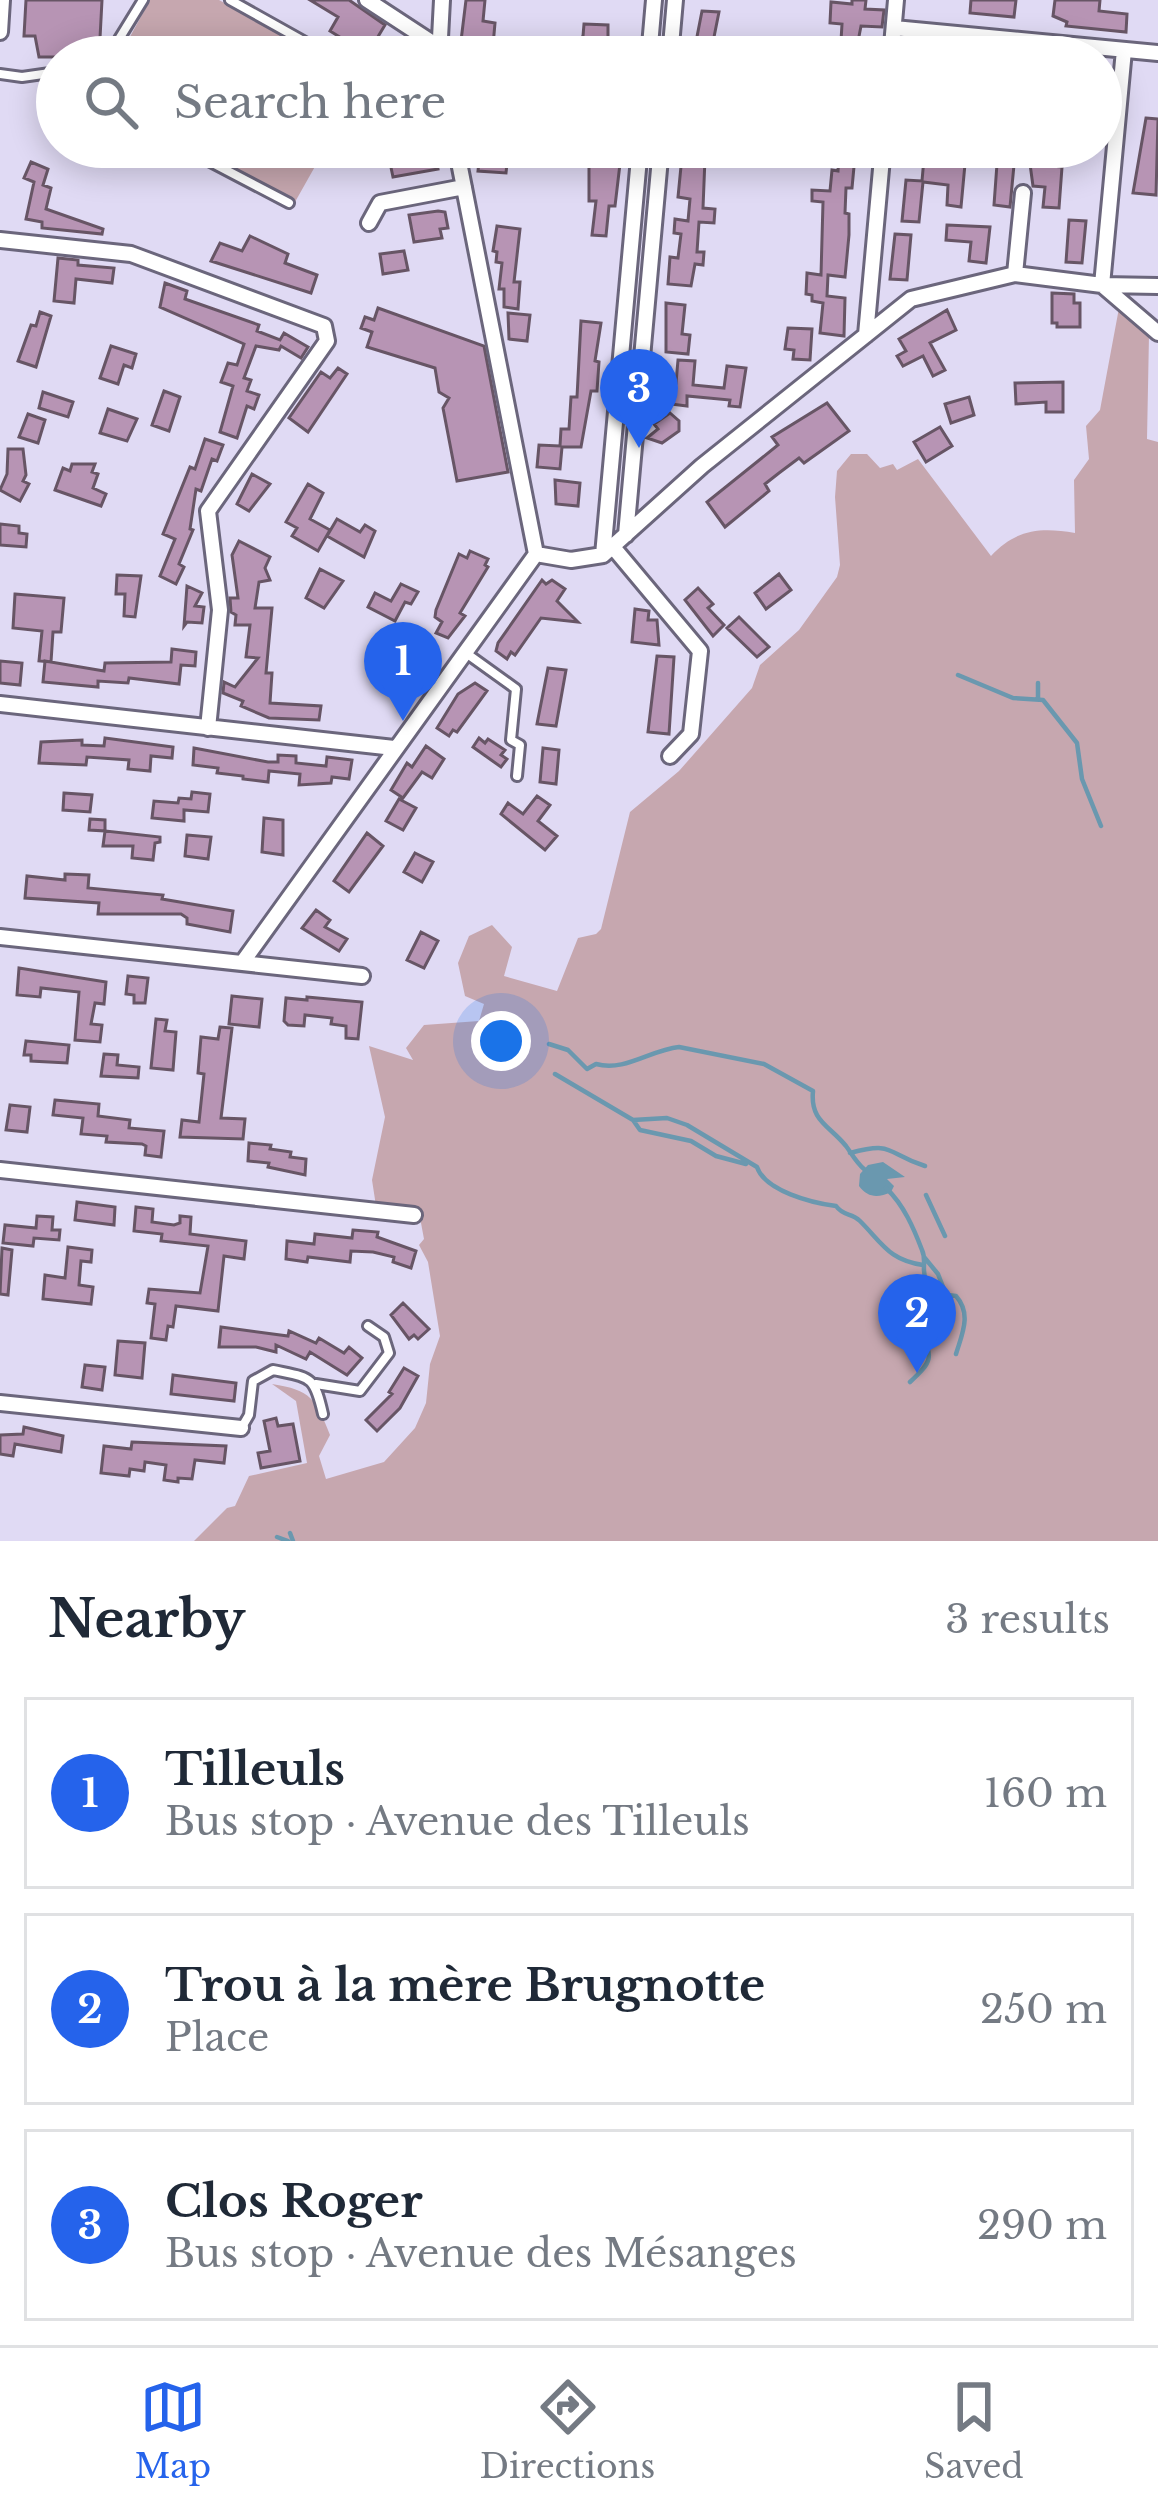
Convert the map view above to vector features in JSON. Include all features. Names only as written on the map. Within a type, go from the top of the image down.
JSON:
[{"type":"street","points":[[367,0],[417,36]]},
{"type":"street","points":[[440,36],[442,0]]},
{"type":"street","points":[[651,36],[654,0]]},
{"type":"street","points":[[672,36],[675,0]]},
{"type":"street","points":[[893,36],[896,0]]},
{"type":"street","points":[[0,32],[1,5]]},
{"type":"street","points":[[894,28],[978,36]]},
{"type":"street","points":[[1122,71],[1124,50],[1158,53]]},
{"type":"street","points":[[242,963],[536,554],[460,168]]},
{"type":"street","points":[[638,168],[608,551],[700,651],[691,734],[670,756]]},
{"type":"street","points":[[626,536],[659,168]]},
{"type":"street","points":[[866,335],[881,168]]},
{"type":"street","points":[[1102,285],[1113,168]]},
{"type":"street","points":[[369,224],[380,203],[464,187]]},
{"type":"street","points":[[1015,274],[1023,193]]},
{"type":"street","points":[[0,240],[131,254],[324,326],[327,341],[208,511],[220,610],[208,728]]},
{"type":"street","points":[[536,554],[571,560],[608,551],[702,466],[911,299],[1015,274],[1102,285],[1158,286]]},
{"type":"street","points":[[1102,285],[1158,333]]},
{"type":"street","points":[[0,704],[394,748]]},
{"type":"street","points":[[0,937],[362,976]]},
{"type":"street","points":[[0,1170],[415,1215]]},
{"type":"street","points":[[0,1403],[241,1428]]},
{"type":"lane","points":[[121,36],[143,0]]},
{"type":"lane","points":[[230,0],[294,36]]},
{"type":"lane","points":[[0,74],[36,75]]},
{"type":"lane","points":[[222,168],[289,203]]},
{"type":"lane","points":[[465,652],[516,689],[511,740],[520,745],[517,776]]},
{"type":"lane","points":[[316,1384],[360,1391],[389,1353],[383,1337],[368,1326]]},
{"type":"lane","points":[[241,1428],[249,1415],[253,1381],[273,1370],[310,1377],[323,1414]]},
{"type":"shaded area","points":[[150,0],[219,0],[285,36],[130,36]]},
{"type":"shaded area","points":[[233,168],[314,168],[295,202]]},
{"type":"shaded area","points":[[1119,308],[1128,308],[1149,335],[1147,439],[1158,442],[1158,1541],[194,1541],[227,1508],[235,1506],[249,1476],[307,1463],[296,1401],[272,1384],[304,1393],[321,1413],[330,1435],[319,1456],[326,1479],[384,1462],[415,1428],[426,1403],[430,1364],[440,1336],[428,1262],[419,1245],[424,1239],[418,1207],[376,1206],[372,1180],[385,1117],[369,1046],[413,1060],[406,1048],[424,1025],[479,1021],[484,1004],[465,996],[458,963],[469,936],[492,925],[512,947],[504,976],[557,991],[578,938],[601,929],[630,812],[679,771],[752,688],[760,665],[799,630],[837,577],[837,471],[851,454],[867,454],[880,468],[893,464],[897,470],[918,459],[991,556],[1010,540],[1030,532],[1075,533],[1074,480],[1089,459],[1086,426],[1100,410]]},
{"type":"water","points":[[883,1162],[905,1177],[887,1179],[894,1186],[891,1192],[870,1195],[859,1186],[860,1174],[868,1165]]},
{"type":"building","points":[[26,0],[102,0],[100,36],[36,36],[36,41],[35,36],[24,36]]},
{"type":"building","points":[[310,0],[349,0],[385,25],[378,36],[338,36],[330,31],[338,17]]},
{"type":"building","points":[[466,0],[485,0],[483,21],[495,23],[494,36],[462,36]]},
{"type":"building","points":[[852,0],[866,0],[865,9],[884,10],[882,27],[861,26],[859,36],[841,36],[842,24],[830,23],[831,2],[852,4]]},
{"type":"building","points":[[971,0],[1016,0],[1014,17],[970,13]]},
{"type":"building","points":[[1055,0],[1100,0],[1099,11],[1127,14],[1126,32],[1066,26],[1067,22],[1053,16]]},
{"type":"building","points":[[702,11],[719,12],[714,36],[697,36]]},
{"type":"building","points":[[584,24],[608,25],[608,36],[583,36]]},
{"type":"building","points":[[1146,118],[1158,119],[1156,195],[1133,193]]},
{"type":"building","points":[[31,162],[36,168],[48,169],[43,185],[51,188],[46,209],[103,229],[102,234],[42,228],[42,222],[26,219],[34,182],[24,178]]},
{"type":"building","points":[[391,168],[438,168],[438,169],[393,177]]},
{"type":"building","points":[[478,168],[507,168],[506,173]]},
{"type":"building","points":[[589,168],[620,168],[606,236],[592,235],[596,201],[589,201]]},
{"type":"building","points":[[681,168],[705,168],[703,208],[715,209],[714,223],[699,222],[697,252],[704,252],[703,265],[695,264],[691,286],[668,284],[670,257],[678,258],[681,234],[674,233],[675,219],[688,221],[690,199],[678,197]]},
{"type":"building","points":[[854,168],[852,188],[846,188],[845,277],[828,275],[827,296],[845,298],[844,336],[820,333],[823,303],[806,294],[807,273],[821,275],[823,202],[812,201],[812,190],[830,191],[832,170]]},
{"type":"building","points":[[923,168],[965,168],[961,207],[947,205],[948,185],[923,182],[919,222],[902,221],[906,180],[922,181]]},
{"type":"building","points":[[997,168],[1014,168],[1010,207],[994,205]]},
{"type":"building","points":[[1031,168],[1062,168],[1059,208],[1043,207],[1045,187],[1033,186]]},
{"type":"building","points":[[445,212],[448,228],[440,229],[442,238],[414,242],[409,215]]},
{"type":"building","points":[[1069,220],[1086,221],[1082,263],[1066,262]]},
{"type":"building","points":[[947,225],[990,227],[986,263],[969,261],[971,242],[946,240]]},
{"type":"building","points":[[497,226],[520,229],[514,282],[520,282],[518,309],[504,307],[504,289],[499,289],[502,263],[496,262],[493,251]]},
{"type":"building","points":[[895,234],[911,235],[907,280],[890,279]]},
{"type":"building","points":[[250,236],[288,254],[285,263],[317,275],[311,293],[211,261],[220,243],[242,251]]},
{"type":"building","points":[[404,251],[408,270],[383,274],[380,254]]},
{"type":"building","points":[[58,258],[114,268],[112,283],[76,279],[74,303],[54,301]]},
{"type":"building","points":[[165,283],[187,291],[185,299],[259,325],[257,331],[280,340],[284,333],[308,347],[301,358],[281,346],[279,350],[256,346],[244,378],[251,380],[247,391],[259,395],[254,409],[247,406],[237,438],[220,432],[233,386],[221,382],[228,363],[237,365],[244,344],[160,307]]},
{"type":"building","points":[[1052,293],[1074,294],[1074,303],[1080,303],[1080,327],[1052,323]]},
{"type":"building","points":[[666,303],[685,305],[682,334],[690,335],[688,354],[666,352]]},
{"type":"building","points":[[378,308],[484,346],[508,472],[457,481],[443,408],[449,398],[439,392],[435,368],[367,347],[372,332],[361,328],[365,317],[374,320]]},
{"type":"building","points":[[947,310],[956,330],[930,343],[945,370],[933,376],[923,356],[903,366],[897,356],[906,351],[899,339]]},
{"type":"building","points":[[40,312],[51,316],[36,367],[18,361]]},
{"type":"building","points":[[508,313],[530,315],[527,341],[509,339]]},
{"type":"building","points":[[581,321],[601,323],[595,361],[599,362],[597,391],[591,391],[581,447],[562,447],[560,469],[537,467],[539,445],[560,446],[561,429],[569,429],[571,397],[577,397]]},
{"type":"building","points":[[788,328],[812,329],[810,360],[793,359],[794,350],[785,349]]},
{"type":"building","points":[[111,346],[136,354],[132,368],[124,365],[118,384],[100,378]]},
{"type":"building","points":[[678,360],[695,361],[693,385],[724,388],[727,366],[746,368],[740,407],[729,406],[730,400],[687,396],[687,406],[663,403],[665,382],[676,383]]},
{"type":"building","points":[[338,368],[347,374],[308,432],[289,418],[321,372],[330,378]]},
{"type":"building","points":[[1063,382],[1063,412],[1046,412],[1046,402],[1016,404],[1015,383]]},
{"type":"building","points":[[164,391],[180,397],[169,431],[152,425]]},
{"type":"building","points":[[43,392],[73,402],[68,417],[39,408]]},
{"type":"building","points":[[969,397],[974,415],[951,423],[945,404]]},
{"type":"building","points":[[827,403],[849,431],[804,463],[799,458],[779,473],[765,484],[769,491],[725,527],[707,502],[778,445],[772,437]]},
{"type":"building","points":[[108,409],[137,419],[127,441],[100,433]]},
{"type":"building","points":[[670,413],[679,421],[679,431],[662,443],[647,438],[658,429],[654,424]]},
{"type":"building","points":[[28,414],[45,420],[38,443],[19,437]]},
{"type":"building","points":[[940,427],[952,446],[926,462],[914,442]]},
{"type":"building","points":[[205,439],[223,445],[217,461],[212,459],[201,491],[196,489],[193,530],[176,584],[160,576],[175,539],[163,534]]},
{"type":"building","points":[[8,449],[23,449],[23,481],[29,484],[20,501],[0,490],[7,474]]},
{"type":"building","points":[[72,464],[95,464],[92,472],[98,474],[93,488],[106,494],[101,506],[55,490],[63,468],[70,471]]},
{"type":"building","points":[[252,474],[270,484],[249,511],[237,504]]},
{"type":"building","points":[[555,480],[580,483],[578,506],[556,504]]},
{"type":"building","points":[[308,484],[323,493],[310,519],[330,530],[318,551],[292,536],[297,528],[286,522]]},
{"type":"building","points":[[337,519],[360,532],[365,525],[375,531],[364,557],[327,536]]},
{"type":"building","points":[[0,524],[19,526],[19,533],[27,534],[26,547],[0,545]]},
{"type":"building","points":[[239,541],[270,557],[265,568],[270,580],[259,582],[255,608],[272,608],[266,673],[272,673],[270,703],[321,706],[319,720],[269,718],[223,693],[224,682],[235,687],[258,658],[246,657],[250,625],[235,625],[236,615],[231,612],[230,598],[238,598],[232,555]]},
{"type":"building","points":[[470,551],[488,559],[488,567],[460,613],[465,616],[448,638],[436,633],[442,622],[435,617],[436,610],[459,554],[467,558]]},
{"type":"building","points":[[320,569],[343,581],[324,608],[306,598]]},
{"type":"building","points":[[779,574],[791,590],[766,609],[755,593]]},
{"type":"building","points":[[117,575],[141,576],[135,617],[124,616],[125,594],[116,594]]},
{"type":"building","points":[[542,580],[546,584],[552,580],[565,589],[557,601],[578,622],[541,618],[515,655],[511,652],[507,659],[496,651],[498,643]]},
{"type":"building","points":[[401,584],[418,592],[411,604],[405,602],[395,621],[368,607],[375,593],[391,601]]},
{"type":"building","points":[[187,586],[202,593],[195,606],[204,607],[202,623],[184,626]]},
{"type":"building","points":[[698,588],[724,625],[713,636],[685,600]]},
{"type":"building","points":[[15,594],[64,598],[61,632],[53,632],[51,662],[39,661],[42,631],[13,628]]},
{"type":"building","points":[[635,609],[649,611],[648,620],[657,620],[659,645],[632,642]]},
{"type":"building","points":[[739,617],[769,647],[757,657],[727,628]]},
{"type":"building","points":[[415,632],[432,641],[408,685],[386,674]]},
{"type":"building","points":[[172,649],[196,652],[195,666],[181,665],[179,684],[129,678],[128,683],[98,681],[98,687],[43,682],[45,661],[104,671],[105,663],[171,662]]},
{"type":"building","points":[[657,656],[674,657],[669,734],[648,732]]},
{"type":"building","points":[[0,661],[22,663],[20,685],[0,683]]},
{"type":"building","points":[[548,668],[566,670],[556,726],[537,724]]},
{"type":"building","points":[[475,683],[487,691],[449,736],[437,728],[458,694]]},
{"type":"building","points":[[105,738],[173,747],[172,758],[151,756],[150,771],[128,769],[129,760],[87,757],[86,765],[39,763],[41,742],[82,740],[82,745],[104,746]]},
{"type":"building","points":[[479,738],[505,750],[501,755],[507,759],[501,767],[473,747]]},
{"type":"building","points":[[426,746],[444,759],[432,778],[422,772],[403,798],[391,790],[407,763],[412,767]]},
{"type":"building","points":[[194,748],[268,762],[278,762],[278,755],[296,756],[296,763],[326,766],[327,757],[352,760],[349,779],[332,777],[331,783],[299,785],[300,774],[269,771],[268,782],[193,765]]},
{"type":"building","points":[[543,748],[559,750],[556,784],[540,782]]},
{"type":"building","points":[[192,792],[210,794],[208,812],[184,810],[184,821],[152,818],[154,801],[178,803],[179,798],[191,799]]},
{"type":"building","points":[[64,793],[92,795],[90,812],[63,810]]},
{"type":"building","points":[[537,796],[550,805],[538,821],[557,836],[545,850],[501,814],[508,803],[523,814]]},
{"type":"building","points":[[399,799],[416,808],[403,830],[386,821]]},
{"type":"building","points":[[264,818],[283,820],[283,855],[262,852]]},
{"type":"building","points":[[90,819],[105,820],[105,831],[89,830]]},
{"type":"building","points":[[105,831],[160,837],[160,842],[155,843],[153,860],[132,858],[133,846],[103,846]]},
{"type":"building","points":[[367,833],[383,846],[349,892],[334,881]]},
{"type":"building","points":[[187,835],[211,837],[208,859],[185,856]]},
{"type":"building","points":[[415,853],[433,862],[422,882],[404,872]]},
{"type":"building","points":[[65,874],[89,875],[88,888],[163,895],[162,899],[233,911],[230,932],[187,924],[181,914],[98,914],[99,903],[25,898],[27,876],[65,880]]},
{"type":"building","points":[[316,910],[330,920],[325,927],[347,939],[339,951],[302,928]]},
{"type":"building","points":[[421,932],[438,941],[424,968],[407,960]]},
{"type":"building","points":[[19,968],[106,982],[104,1004],[95,1003],[91,1024],[102,1025],[100,1042],[75,1040],[79,992],[41,988],[40,997],[17,995]]},
{"type":"building","points":[[128,976],[148,978],[145,1003],[134,1003],[134,995],[126,994]]},
{"type":"building","points":[[232,996],[262,999],[259,1027],[229,1024]]},
{"type":"building","points":[[286,998],[362,1002],[358,1039],[346,1038],[346,1026],[331,1024],[332,1018],[305,1015],[304,1026],[288,1025],[284,1021]]},
{"type":"building","points":[[156,1019],[167,1020],[165,1031],[176,1032],[173,1070],[151,1068]]},
{"type":"building","points":[[220,1027],[232,1028],[221,1118],[245,1119],[243,1139],[180,1137],[182,1120],[199,1122],[204,1074],[198,1073],[201,1037],[218,1039]]},
{"type":"building","points":[[26,1041],[69,1045],[67,1063],[31,1061],[31,1055],[24,1055]]},
{"type":"building","points":[[104,1054],[118,1055],[117,1065],[139,1067],[138,1078],[101,1076]]},
{"type":"building","points":[[55,1100],[99,1104],[98,1116],[130,1120],[129,1128],[164,1131],[161,1157],[145,1155],[142,1144],[106,1142],[107,1136],[81,1134],[83,1118],[53,1115]]},
{"type":"building","points":[[10,1105],[30,1107],[27,1132],[6,1130]]},
{"type":"building","points":[[249,1143],[271,1145],[270,1149],[291,1152],[290,1157],[306,1159],[305,1175],[248,1161]]},
{"type":"building","points":[[77,1202],[115,1207],[114,1225],[75,1220]]},
{"type":"building","points":[[136,1207],[153,1209],[152,1222],[174,1225],[180,1223],[180,1216],[191,1217],[190,1234],[246,1241],[244,1259],[224,1256],[218,1311],[176,1306],[166,1340],[151,1338],[155,1304],[147,1303],[149,1289],[200,1293],[208,1246],[161,1241],[162,1234],[134,1231]]},
{"type":"building","points":[[37,1216],[53,1217],[52,1230],[60,1230],[59,1240],[34,1238],[33,1246],[3,1243],[5,1225],[36,1228]]},
{"type":"building","points":[[353,1230],[378,1232],[377,1237],[416,1251],[411,1268],[373,1252],[351,1251],[350,1262],[286,1259],[287,1241],[314,1244],[315,1234],[352,1238]]},
{"type":"building","points":[[68,1247],[92,1250],[91,1262],[81,1261],[79,1285],[93,1287],[91,1304],[43,1299],[45,1275],[65,1278]]},
{"type":"building","points":[[2,1248],[12,1250],[8,1295],[0,1294]]},
{"type":"building","points":[[403,1303],[429,1329],[418,1339],[414,1335],[409,1339],[391,1315]]},
{"type":"building","points":[[221,1327],[288,1336],[289,1331],[316,1343],[319,1338],[344,1353],[349,1347],[362,1358],[347,1375],[310,1352],[306,1359],[276,1345],[276,1352],[219,1347]]},
{"type":"building","points":[[118,1341],[145,1343],[142,1378],[115,1375]]},
{"type":"building","points":[[85,1365],[105,1367],[102,1390],[82,1387]]},
{"type":"building","points":[[404,1368],[418,1376],[400,1408],[377,1431],[366,1420],[392,1394]]},
{"type":"building","points":[[173,1375],[236,1383],[234,1401],[171,1394]]},
{"type":"building","points":[[276,1418],[278,1426],[293,1424],[300,1461],[261,1468],[258,1453],[270,1451],[264,1421]]},
{"type":"building","points":[[24,1427],[63,1436],[61,1452],[15,1444],[13,1456],[0,1454],[0,1435],[23,1434]]},
{"type":"building","points":[[132,1442],[226,1446],[224,1463],[195,1460],[192,1479],[178,1478],[178,1482],[164,1480],[166,1465],[145,1462],[144,1471],[130,1469],[129,1476],[101,1473],[104,1446],[131,1449]]},
{"type":"waterway","points":[[958,675],[1013,698],[1043,700],[1077,743],[1082,779],[1101,826]]},
{"type":"waterway","points":[[1038,683],[1038,698]]},
{"type":"waterway","points":[[549,1044],[568,1050],[587,1069],[679,1047],[764,1064],[813,1091],[818,1116],[864,1169]]},
{"type":"waterway","points":[[555,1074],[633,1120],[667,1118],[687,1125],[757,1167],[779,1189],[836,1206],[857,1218],[894,1255],[923,1265]]},
{"type":"waterway","points":[[633,1120],[640,1130],[691,1141],[716,1156],[746,1164]]},
{"type":"waterway","points":[[850,1153],[883,1148],[925,1166]]},
{"type":"waterway","points":[[886,1188],[916,1234],[926,1280],[956,1296],[964,1310],[956,1354]]},
{"type":"waterway","points":[[926,1195],[945,1236]]},
{"type":"waterway","points":[[924,1257],[945,1292]]},
{"type":"waterway","points":[[910,1382],[929,1358],[921,1330],[924,1316]]},
{"type":"waterway","points":[[290,1533],[293,1541]]},
{"type":"waterway","points":[[277,1537],[288,1541]]},
{"type":"place","name":"Clos Roger","points":[[639,448]]},
{"type":"place","name":"Tilleuls","points":[[403,721]]},
{"type":"place","name":"Trou à la mère Brugnotte","points":[[917,1373]]}]
